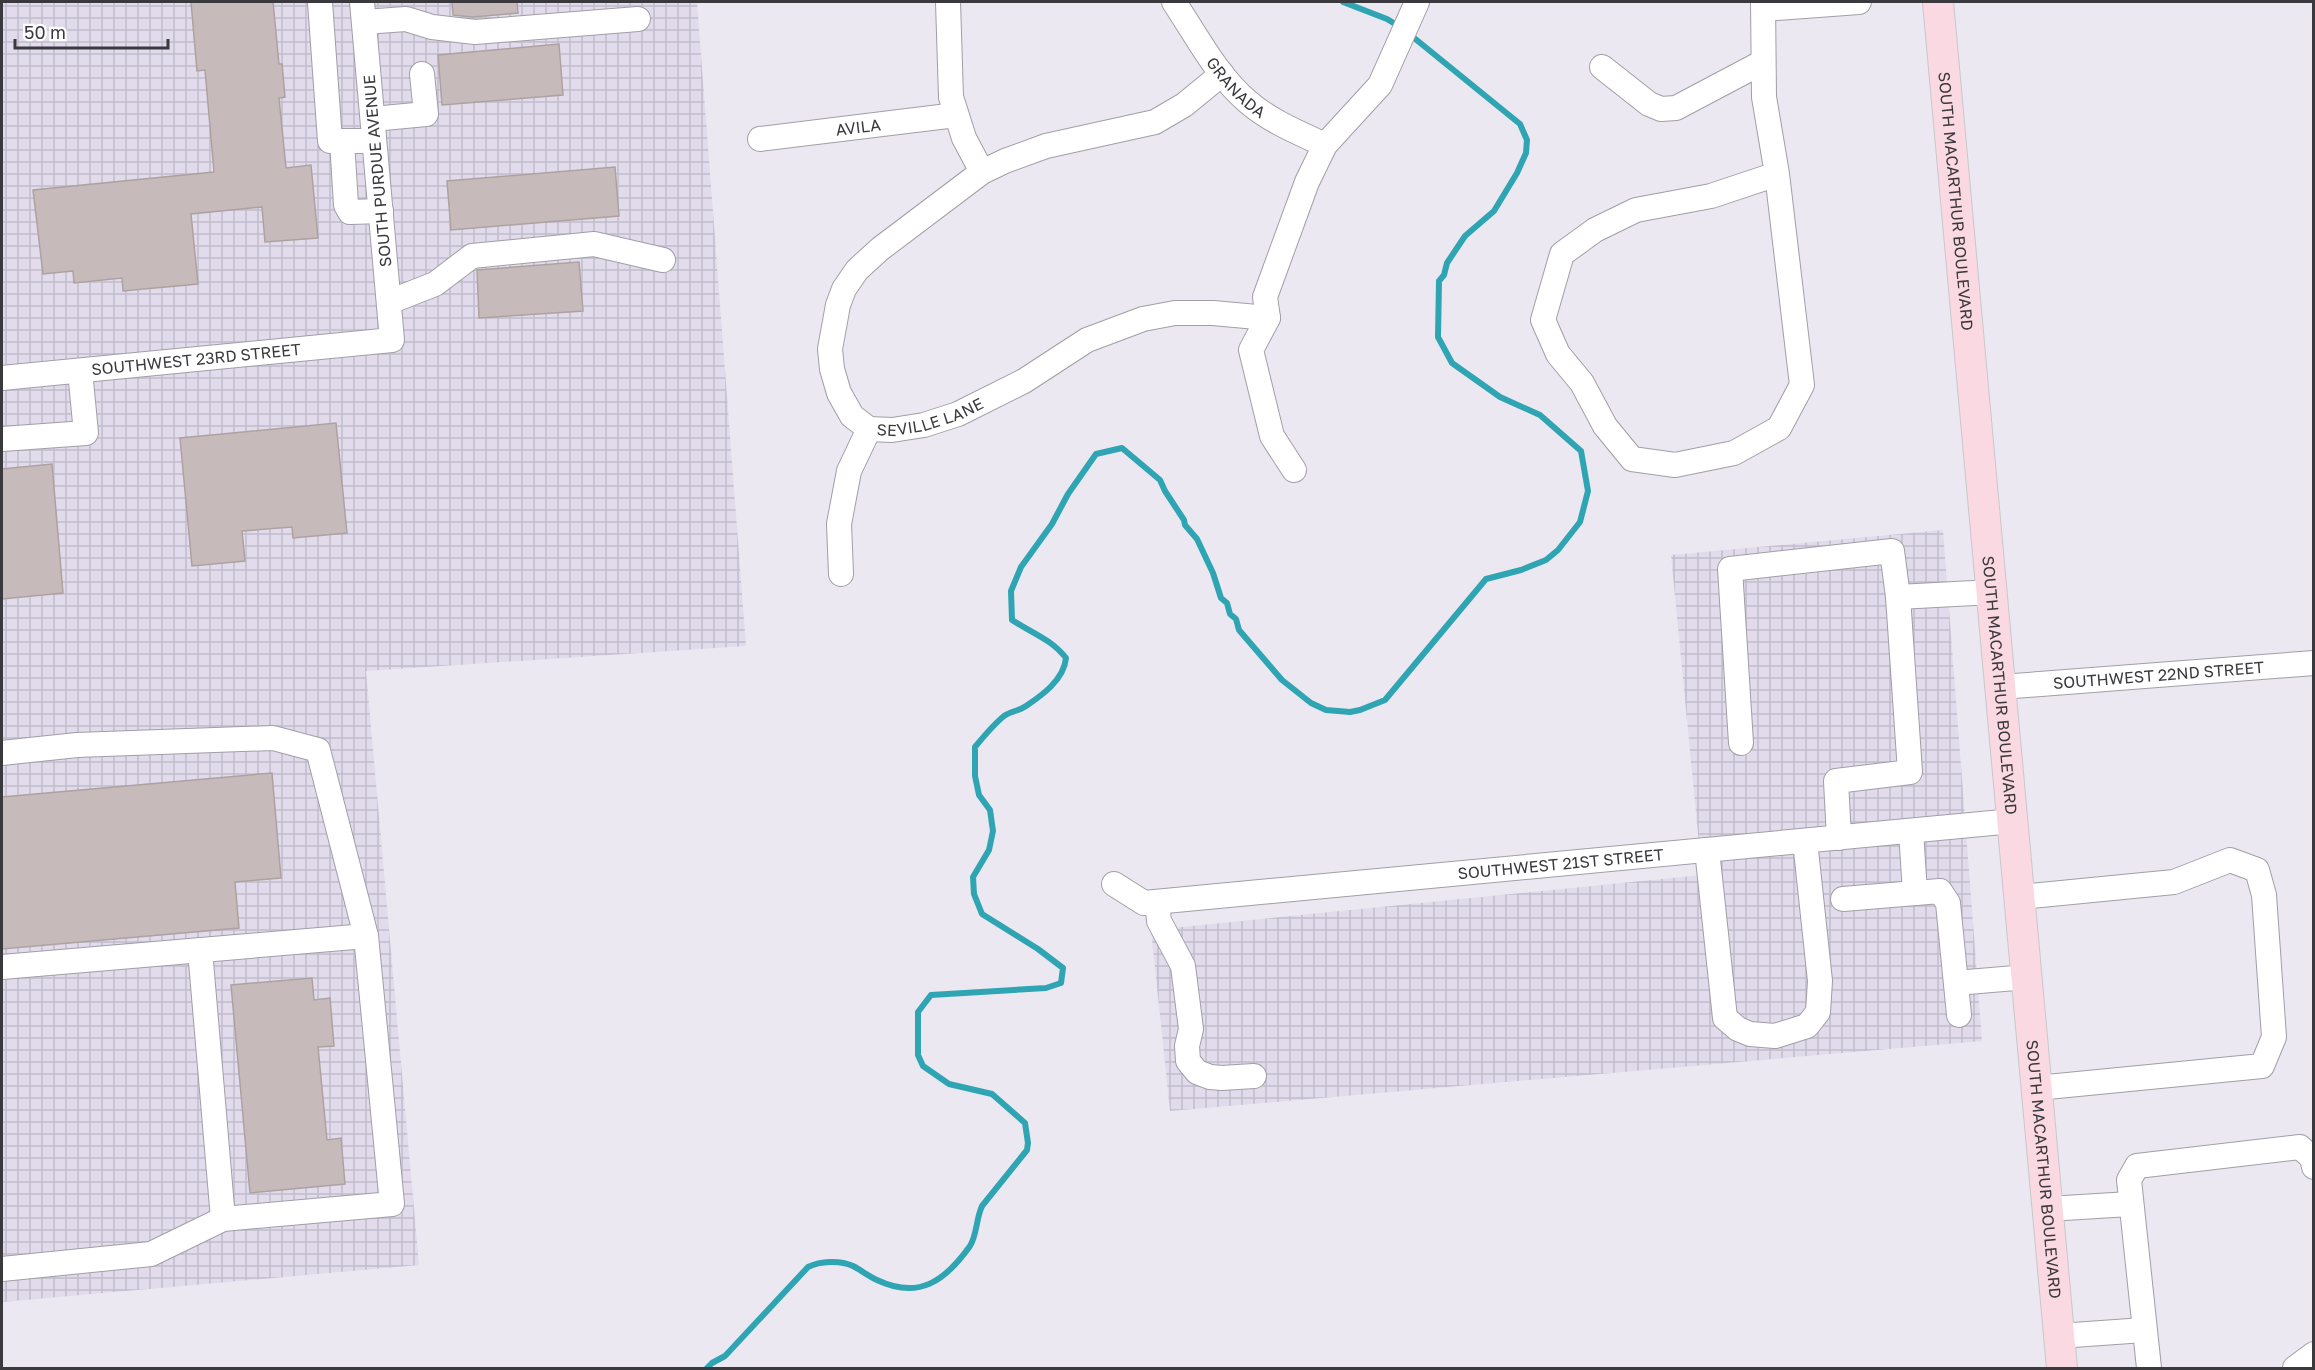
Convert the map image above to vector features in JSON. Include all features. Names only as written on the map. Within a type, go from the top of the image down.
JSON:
[{"type":"main road","name":"SOUTH MACARTHUR BOULEVARD","points":[[1938,2],[2062,1368]]},
{"type":"street","points":[[320,2],[330,141],[342,141],[426,114],[422,74]]},
{"type":"street","points":[[948,2],[951,97],[964,138],[982,172]]},
{"type":"street","name":"GRANADA","points":[[1174,2],[1222,74],[1248,102],[1286,126],[1325,145]]},
{"type":"street","points":[[1778,174],[1711,196],[1636,210],[1595,230],[1562,254],[1543,320],[1558,354],[1582,383],[1605,426],[1632,459],[1675,465],[1734,453],[1779,428],[1802,385],[1778,174],[1764,97],[1764,5],[1859,2]]},
{"type":"street","points":[[1294,470],[1272,436],[1251,350],[1268,318],[1265,297],[1307,182],[1325,145],[1380,85],[1395,47],[1415,8]]},
{"type":"street","points":[[363,12],[406,19],[432,27],[475,32],[638,19]]},
{"type":"street","name":"SOUTH PURDUE AVENUE","points":[[363,12],[392,340]]},
{"type":"street","points":[[1602,67],[1649,104],[1661,110],[1676,108],[1763,62]]},
{"type":"street","name":"SEVILLE LANE","points":[[1222,74],[1184,105],[1155,122],[1125,130],[1086,135],[1046,146],[982,172],[880,249],[857,270],[844,289],[832,328],[830,349],[832,369],[839,393],[852,416],[868,429],[892,430],[924,425],[958,414],[1024,381],[1087,340],[1143,319],[1184,313],[1268,318]]},
{"type":"street","name":"AVILA","points":[[760,140],[956,115]]},
{"type":"street","points":[[342,141],[346,205],[350,212],[381,211]]},
{"type":"street","points":[[388,302],[435,284],[472,256],[594,244],[663,260]]},
{"type":"street","name":"SOUTHWEST 23RD STREET","points":[[2,378],[392,340]]},
{"type":"street","points":[[2,439],[86,433],[80,371]]},
{"type":"street","points":[[841,574],[839,524],[849,471],[868,429]]},
{"type":"street","points":[[1741,743],[1730,568],[1892,551],[1898,597],[1910,772],[1836,781],[1839,838]]},
{"type":"street","points":[[1898,597],[1992,592]]},
{"type":"street","name":"SOUTHWEST 22ND STREET","points":[[2001,687],[2313,663]]},
{"type":"street","points":[[2,753],[77,745],[273,738],[318,750],[366,936],[392,1204],[223,1220],[151,1254],[2,1269]]},
{"type":"street","name":"SOUTHWEST 21ST STREET","points":[[1114,884],[1144,903],[2013,821]]},
{"type":"street","points":[[1911,831],[1915,893]]},
{"type":"street","points":[[1707,850],[1725,1018],[1738,1029],[1750,1034],[1774,1036],[1807,1026],[1818,1012],[1820,981],[1805,841]]},
{"type":"street","points":[[2020,897],[2174,882],[2229,860],[2257,870],[2264,895],[2274,1037],[2262,1066],[2037,1088]]},
{"type":"street","points":[[1843,899],[1940,891],[1948,903],[1959,1015]]},
{"type":"street","points":[[1157,902],[1159,921],[1183,966],[1191,1029],[1187,1046],[1188,1062],[1197,1072],[1210,1077],[1254,1076]]},
{"type":"street","points":[[2,968],[366,936]]},
{"type":"street","points":[[200,950],[223,1220]]},
{"type":"street","points":[[1956,983],[2027,976]]},
{"type":"street","points":[[2149,1368],[2130,1204],[2129,1180],[2137,1166],[2300,1147],[2312,1158],[2313,1167]]},
{"type":"street","points":[[2048,1209],[2130,1204]]},
{"type":"street","points":[[2059,1336],[2144,1330]]},
{"type":"street","points":[[2295,1368],[2313,1354]]},
{"type":"shaded area","points":[[2,2],[697,2],[746,646],[366,671],[419,1265],[2,1302]]},
{"type":"shaded area","points":[[1943,530],[1982,1041],[1170,1111],[1151,930],[1702,875],[1671,555]]},
{"type":"building","points":[[191,2],[273,2],[279,64],[282,64],[285,97],[279,98],[286,168],[311,165],[318,238],[265,242],[262,207],[191,214],[198,284],[123,291],[122,278],[74,283],[73,271],[43,274],[33,190],[214,172],[205,70],[197,71]]},
{"type":"building","points":[[452,2],[517,2],[518,13],[473,17],[453,15]]},
{"type":"building","points":[[559,44],[563,95],[442,105],[438,55]]},
{"type":"building","points":[[615,167],[619,216],[451,230],[447,181]]},
{"type":"building","points":[[579,262],[583,311],[479,318],[477,270]]},
{"type":"building","points":[[336,423],[347,533],[293,538],[292,527],[242,531],[245,561],[192,566],[180,438]]},
{"type":"building","points":[[52,464],[63,593],[2,599],[2,469]]},
{"type":"building","points":[[272,773],[281,878],[235,882],[239,928],[2,949],[2,797]]},
{"type":"building","points":[[312,978],[314,1000],[330,998],[334,1046],[318,1047],[327,1140],[341,1138],[345,1184],[250,1193],[231,985]]},
{"type":"waterway","points":[[1343,2],[1387,19],[1400,27]]},
{"type":"waterway","points":[[707,1368],[725,1356],[808,1267],[818,1263],[848,1264],[877,1280],[906,1288],[930,1284],[941,1277],[951,1269],[970,1246],[982,1206],[1027,1150],[1025,1123],[992,1094],[949,1084],[923,1066],[918,1055],[918,1012],[931,995],[1046,988],[1061,983],[1063,968],[1038,949],[982,914],[974,894],[973,877],[989,850],[993,831],[990,810],[979,795],[975,776],[975,747],[1004,716],[1023,708],[1045,692],[1056,680],[1064,666],[1066,658],[1060,651],[1012,620],[1011,591],[1021,567],[1052,524],[1068,494],[1096,454],[1122,448],[1160,480],[1185,525],[1197,539],[1213,573],[1221,598],[1227,603],[1239,630],[1282,680],[1311,703],[1326,710],[1350,712],[1385,700],[1486,579],[1521,570],[1546,560],[1558,550],[1580,522],[1588,491],[1581,451],[1540,415],[1500,397],[1452,363],[1438,337],[1439,281],[1444,275],[1447,263],[1465,236],[1494,211],[1517,173],[1526,153],[1527,140],[1520,124],[1408,33]]}]
